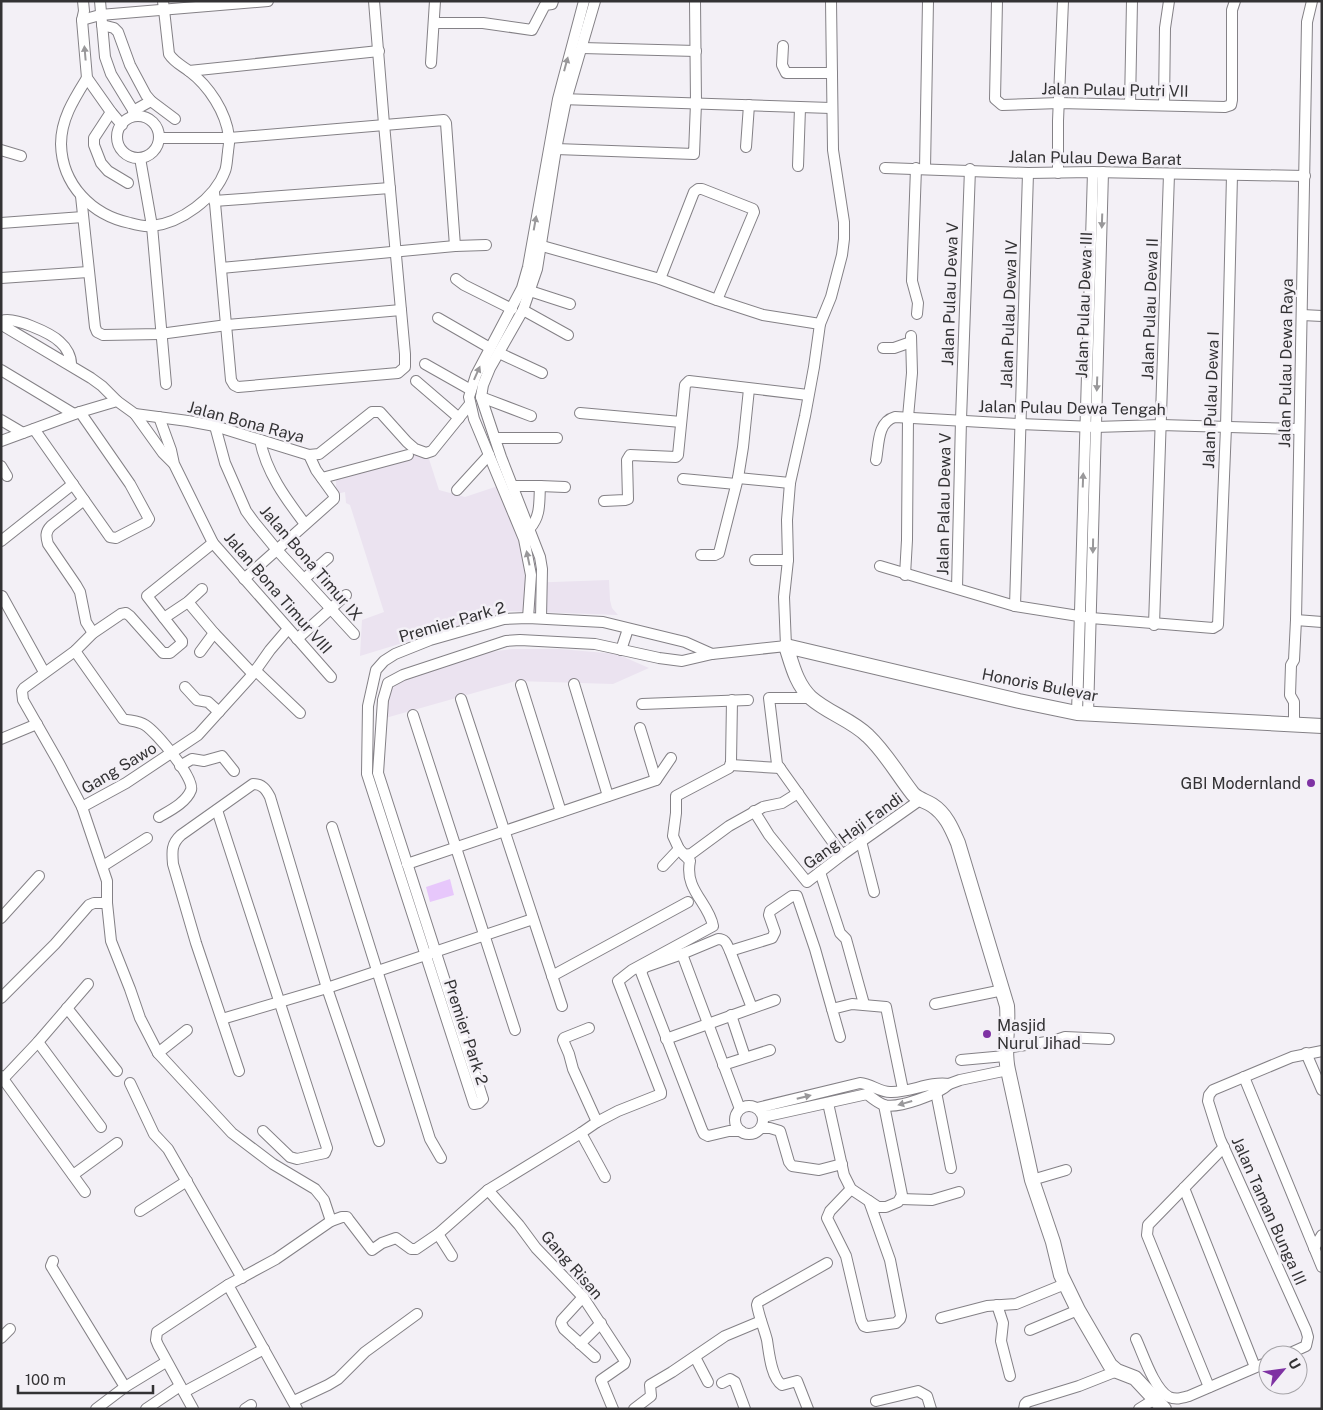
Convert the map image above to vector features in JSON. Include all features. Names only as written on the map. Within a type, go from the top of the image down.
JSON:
[{"type":"street","points":[[83,1],[84,11],[82,20],[87,78],[122,125]]},
{"type":"street","points":[[100,1],[105,57],[111,74],[135,113],[153,122],[159,138],[158,145],[147,157],[132,158],[124,154],[119,147],[117,139],[118,130],[126,120],[135,113],[151,101]]},
{"type":"street","points":[[82,20],[101,20],[163,6],[268,1]]},
{"type":"street","points":[[163,6],[169,54],[207,89],[221,110],[229,138],[226,170],[214,197],[231,380],[238,387],[398,373],[405,368],[374,1]]},
{"type":"street","points":[[431,63],[434,1]]},
{"type":"street","points":[[434,23],[483,23],[532,30],[544,5],[552,4],[554,1]]},
{"type":"street","points":[[504,333],[523,310],[537,269],[536,244],[562,99],[584,1]]},
{"type":"street","points":[[541,618],[542,569],[540,557],[513,486],[494,458],[495,438],[481,397],[483,385],[495,351],[522,288],[536,244],[556,149],[562,99],[582,48],[595,1]]},
{"type":"street","points":[[556,149],[692,155],[695,150],[696,103],[695,1]]},
{"type":"street","points":[[831,1],[831,108],[834,165],[844,222],[844,240],[831,297],[820,324],[805,416],[790,483],[787,520],[788,560],[784,597],[786,646],[798,680],[811,698],[858,727],[869,737],[894,766],[914,794],[920,800],[938,810],[952,828],[1007,1006],[1009,1026],[1006,1058],[1032,1180],[1065,1284],[1106,1359],[1117,1371],[1135,1378],[1159,1404],[1138,1409]]},
{"type":"street","points":[[918,314],[918,303],[912,281],[921,168],[928,1]]},
{"type":"street","name":"Jalan Pulau Putri VII","points":[[997,1],[995,99],[1002,105],[1060,103],[1225,107],[1231,104],[1232,10],[1235,1]]},
{"type":"street","points":[[1058,173],[1063,1]]},
{"type":"street","points":[[1130,104],[1132,1]]},
{"type":"street","points":[[1164,105],[1165,28],[1169,1]]},
{"type":"street","name":"Jalan Pulau Dewa Raya","points":[[1294,724],[1294,702],[1290,695],[1296,620],[1307,22],[1312,1]]},
{"type":"street","points":[[101,20],[118,32],[130,65],[146,95],[175,119]]},
{"type":"street","points":[[783,46],[782,65],[786,73],[832,73]]},
{"type":"street","points":[[582,48],[696,50]]},
{"type":"street","points":[[189,71],[379,52]]},
{"type":"street","points":[[87,78],[64,119],[61,143],[63,162],[71,183],[81,196],[97,211],[115,220],[152,226],[172,220],[214,197],[390,188]]},
{"type":"street","points":[[562,99],[831,108]]},
{"type":"street","points":[[746,147],[749,106]]},
{"type":"street","points":[[798,166],[800,108]]},
{"type":"street","points":[[111,112],[94,138],[94,145],[108,171],[128,183]]},
{"type":"street","points":[[159,138],[229,138],[384,124],[445,122],[456,246]]},
{"type":"street","points":[[1,150],[21,156]]},
{"type":"street","points":[[140,158],[152,226],[160,334],[166,384]]},
{"type":"street","name":"Jalan Pulau Dewa Barat","points":[[885,168],[1028,173],[1098,172],[1305,176]]},
{"type":"street","name":"Jalan Pulau Dewa V","points":[[961,420],[970,170]]},
{"type":"street","name":"Jalan Pulau Dewa III","points":[[1082,714],[1079,616],[1084,426],[1098,172]]},
{"type":"street","name":"Jalan Pulau Dewa III","points":[[1082,714],[1091,618],[1098,172]]},
{"type":"street","name":"Jalan Pulau Dewa IV","points":[[1015,606],[1028,173]]},
{"type":"street","name":"Jalan Pulau Dewa II","points":[[1154,625],[1169,174]]},
{"type":"street","name":"Jalan Pulau Dewa I","points":[[1154,625],[1213,628],[1218,625],[1226,428],[1232,175]]},
{"type":"street","points":[[660,279],[694,192],[702,189],[752,209],[754,212],[717,300]]},
{"type":"street","points":[[81,196],[95,328],[97,332],[103,335],[160,334],[227,325],[400,310]]},
{"type":"street","points":[[1,224],[83,217]]},
{"type":"street","points":[[536,244],[660,279],[717,300],[763,314],[820,324]]},
{"type":"street","points":[[221,268],[456,246],[486,245]]},
{"type":"street","points":[[1,278],[88,272]]},
{"type":"street","points":[[456,279],[464,285],[512,309]]},
{"type":"street","points":[[530,291],[570,304]]},
{"type":"street","points":[[523,310],[568,335]]},
{"type":"street","points":[[1302,315],[1322,316]]},
{"type":"street","points":[[438,318],[495,351],[542,373]]},
{"type":"street","name":"Jalan Bona Raya","points":[[72,366],[66,349],[59,341],[15,321],[7,319],[2,321],[2,325],[102,386],[117,401],[136,414],[215,426],[309,455],[319,454],[372,412],[376,411],[380,412],[416,449],[426,453],[432,451],[470,404]]},
{"type":"street","points":[[884,348],[894,348],[911,339],[912,373],[908,418],[905,575]]},
{"type":"street","points":[[495,351],[476,375],[469,398],[474,419],[494,458],[524,539],[531,575],[528,618]]},
{"type":"street","points":[[424,364],[471,390]]},
{"type":"street","points":[[1,370],[77,413],[130,484],[149,519],[148,521],[112,539],[34,429]]},
{"type":"street","points":[[416,381],[459,418]]},
{"type":"street","points":[[604,501],[628,499],[627,460],[630,455],[676,457],[678,454],[685,385],[689,381],[808,395]]},
{"type":"street","points":[[701,555],[715,555],[719,553],[737,481],[743,447],[749,389]]},
{"type":"street","points":[[481,397],[531,416]]},
{"type":"street","points":[[1,441],[77,413],[117,401]]},
{"type":"street","points":[[580,413],[681,422]]},
{"type":"street","points":[[136,414],[163,453],[174,464]]},
{"type":"street","name":"Jalan Bona Timur VIII","points":[[160,417],[174,464],[213,543],[297,640],[331,676]]},
{"type":"street","name":"Jalan Pulau Dewa Tengah","points":[[876,460],[884,423],[888,419],[895,417],[1095,427],[1161,425],[1300,429]]},
{"type":"street","points":[[1,420],[23,433]]},
{"type":"street","name":"Jalan Palau Dewa V","points":[[957,588],[961,420]]},
{"type":"street","name":"Jalan Bona Timur IX","points":[[215,426],[225,463],[246,511],[277,550],[354,634]]},
{"type":"street","points":[[495,438],[557,438]]},
{"type":"street","points":[[260,440],[262,452],[284,496],[306,524]]},
{"type":"street","points":[[244,580],[334,499],[334,495],[309,455]]},
{"type":"street","points":[[322,478],[408,455]]},
{"type":"street","points":[[457,490],[494,458]]},
{"type":"street","points":[[1,466],[7,476]]},
{"type":"street","points":[[683,479],[790,483]]},
{"type":"street","points":[[1,542],[73,484]]},
{"type":"street","points":[[513,486],[565,487]]},
{"type":"street","points":[[530,528],[536,522],[540,486]]},
{"type":"street","points":[[84,500],[51,526],[46,539],[80,592],[86,622],[93,633]]},
{"type":"street","points":[[213,543],[146,596],[182,643],[168,653],[163,653],[126,613],[121,614],[93,633],[75,651],[44,672],[22,691],[23,700],[82,807],[107,881],[111,941],[140,1018],[158,1053],[232,1133],[273,1164],[315,1189],[324,1200],[331,1221]]},
{"type":"street","points":[[304,579],[328,558]]},
{"type":"street","points":[[755,560],[788,560]]},
{"type":"street","points":[[880,566],[905,575],[957,588],[1015,606],[1091,618],[1154,625]]},
{"type":"street","points":[[164,618],[188,602],[202,589]]},
{"type":"street","points":[[297,640],[346,595]]},
{"type":"street","points":[[2,596],[44,672]]},
{"type":"street","points":[[188,602],[214,633],[300,713]]},
{"type":"street","name":"Premier Park 2","points":[[712,654],[685,642],[603,622],[541,618],[504,619],[405,649],[384,661],[376,670],[368,706],[367,774],[430,953],[483,1099],[479,1103],[473,1103],[430,953],[407,864],[378,773],[383,700],[388,683],[404,675],[506,641],[595,644],[682,661],[712,654],[786,646]]},
{"type":"street","points":[[1296,620],[1322,622]]},
{"type":"street","name":"Gang Sawo","points":[[82,807],[126,783],[198,734],[220,712],[288,629]]},
{"type":"street","points":[[621,650],[628,629]]},
{"type":"street","points":[[200,652],[214,633]]},
{"type":"street","name":"Honoris Bulevar","points":[[786,646],[1082,714],[1322,726]]},
{"type":"street","points":[[75,651],[123,719],[143,723],[150,729],[180,766],[190,783],[191,790],[185,799],[159,817]]},
{"type":"street","points":[[376,670],[388,683]]},
{"type":"street","points":[[574,684],[608,796]]},
{"type":"street","points":[[521,685],[561,812]]},
{"type":"street","points":[[186,687],[198,700],[208,702],[220,712]]},
{"type":"street","points":[[811,698],[769,698],[775,758],[780,768],[842,854]]},
{"type":"street","points":[[461,699],[562,1006]]},
{"type":"street","points":[[193,1409],[166,1362],[156,1340],[157,1332],[228,1286],[276,1260],[331,1221],[342,1217],[347,1217],[372,1250],[382,1243],[396,1238],[414,1250],[438,1234],[488,1190],[597,1122],[618,1111],[659,1096],[661,1092],[618,983],[619,980],[632,970],[713,926],[688,872],[690,861],[681,852],[673,836],[676,794],[728,770],[730,765],[732,700]]},
{"type":"street","points":[[642,704],[748,700]]},
{"type":"street","points":[[413,715],[515,1030]]},
{"type":"street","points":[[1,739],[37,724]]},
{"type":"street","points":[[640,728],[656,780]]},
{"type":"street","points":[[180,766],[192,759],[204,761],[222,756],[234,771]]},
{"type":"street","points":[[407,864],[656,780],[671,758]]},
{"type":"street","points":[[730,765],[780,768]]},
{"type":"street","points":[[239,1071],[196,943],[172,851],[173,844],[181,835],[253,784],[259,784],[268,792],[327,988],[379,1141]]},
{"type":"street","points":[[663,866],[681,852],[691,854],[729,826],[754,811],[782,803],[798,792]]},
{"type":"street","name":"Gang Haji Fandi","points":[[754,811],[769,835],[805,882],[809,882],[842,854],[920,800]]},
{"type":"street","points":[[217,810],[328,1148],[325,1152],[297,1160],[290,1157],[264,1131]]},
{"type":"street","points":[[332,826],[430,1139],[441,1158]]},
{"type":"street","points":[[103,866],[147,838]]},
{"type":"street","points":[[861,841],[874,892]]},
{"type":"street","points":[[820,872],[840,933],[846,939],[864,1004]]},
{"type":"street","points":[[1,918],[39,876]]},
{"type":"street","points":[[730,951],[772,938],[775,932],[769,915],[770,911],[792,896],[797,896],[815,949],[840,1037]]},
{"type":"street","points":[[552,976],[688,902]]},
{"type":"street","points":[[1,998],[89,905],[107,903]]},
{"type":"street","points":[[222,1019],[378,972],[533,920]]},
{"type":"street","points":[[752,1008],[724,940],[718,939],[645,967],[641,972],[704,1134],[713,1136],[736,1129],[751,1134],[758,1132],[764,1123],[828,1103],[867,1094],[884,1105],[898,1105],[935,1088],[960,1080],[1006,1058],[1053,1041],[1066,1037],[1109,1039]]},
{"type":"street","points":[[682,954],[736,1099],[743,1108]]},
{"type":"street","points":[[85,1192],[2,1077],[38,1042],[88,984]]},
{"type":"street","points":[[935,1004],[1003,990]]},
{"type":"street","points":[[666,1040],[774,1000]]},
{"type":"street","points":[[832,1009],[852,1004],[886,1007],[903,1090]]},
{"type":"street","points":[[67,1008],[117,1071]]},
{"type":"street","points":[[731,1015],[745,1058]]},
{"type":"street","points":[[589,1028],[563,1040],[573,1069],[597,1122]]},
{"type":"street","points":[[158,1053],[187,1030]]},
{"type":"street","points":[[38,1042],[101,1127]]},
{"type":"street","points":[[724,1064],[770,1050]]},
{"type":"street","points":[[1322,1051],[1292,1057],[1244,1076],[1322,1267]]},
{"type":"street","points":[[1306,1053],[1322,1090]]},
{"type":"street","points":[[961,1060],[1006,1058]]},
{"type":"street","name":"Jalan Taman Bunga III","points":[[1244,1076],[1213,1090],[1209,1095],[1208,1101],[1220,1139],[1308,1337],[1306,1345]]},
{"type":"street","points":[[736,1129],[736,1117],[743,1108],[751,1106],[756,1108],[860,1083],[888,1092],[935,1088]]},
{"type":"street","points":[[130,1084],[154,1134],[168,1149],[242,1278]]},
{"type":"street","points":[[935,1088],[951,1168]]},
{"type":"street","points":[[828,1103],[844,1175],[851,1189],[878,1206],[886,1207],[901,1199],[932,1200],[959,1192]]},
{"type":"street","points":[[884,1105],[902,1190],[901,1199]]},
{"type":"street","points":[[756,1108],[764,1123],[782,1133],[789,1162],[792,1166],[818,1170],[842,1164]]},
{"type":"street","points":[[582,1133],[605,1177]]},
{"type":"street","points":[[73,1175],[117,1143]]},
{"type":"street","points":[[1209,1387],[1147,1235],[1147,1228],[1224,1147]]},
{"type":"street","points":[[1032,1180],[1066,1170]]},
{"type":"street","points":[[140,1211],[187,1181]]},
{"type":"street","points":[[1184,1188],[1255,1367]]},
{"type":"street","points":[[851,1189],[830,1211],[827,1218],[846,1256],[860,1320],[867,1327],[896,1323],[901,1316],[890,1260],[869,1201]]},
{"type":"street","name":"Gang Risan","points":[[488,1190],[519,1225],[536,1248],[583,1297],[625,1361],[624,1364],[601,1380],[613,1409]]},
{"type":"street","points":[[438,1234],[452,1256]]},
{"type":"street","points":[[1314,1248],[1322,1235]]},
{"type":"street","points":[[53,1261],[51,1266],[125,1387]]},
{"type":"street","points":[[808,1409],[797,1381],[782,1384],[778,1381],[767,1349],[758,1302],[827,1263]]},
{"type":"street","points":[[941,1318],[997,1305],[1016,1304],[1065,1284]]},
{"type":"street","points":[[228,1286],[296,1405],[333,1382],[365,1352],[417,1314]]},
{"type":"street","points":[[583,1297],[561,1323],[564,1329],[595,1358]]},
{"type":"street","points":[[997,1305],[1003,1323],[1001,1341],[1010,1376]]},
{"type":"street","points":[[1030,1330],[1078,1310]]},
{"type":"street","points":[[634,1409],[651,1396],[650,1385],[725,1336],[761,1321]]},
{"type":"street","points":[[580,1344],[601,1323]]},
{"type":"street","points":[[1,1338],[10,1329]]},
{"type":"street","points":[[1136,1339],[1152,1375],[1164,1393],[1176,1399],[1189,1396],[1258,1366]]},
{"type":"street","points":[[146,1409],[182,1389],[264,1349]]},
{"type":"street","points":[[695,1357],[708,1382]]},
{"type":"street","points":[[96,1409],[125,1387],[166,1362]]},
{"type":"street","points":[[1026,1406],[1117,1371]]},
{"type":"street","points":[[722,1383],[730,1379],[735,1382],[745,1409]]},
{"type":"street","points":[[876,1401],[918,1391],[927,1396],[931,1409]]},
{"type":"shaded area","points":[[414,454],[429,459],[439,490],[465,497],[498,486],[524,551],[525,583],[609,580],[612,608],[618,615],[507,611],[360,656],[362,620],[384,612],[350,505],[346,503],[345,492],[336,494],[336,480]]},
{"type":"shaded area","points":[[512,649],[560,649],[617,654],[649,668],[613,684],[516,681],[382,719],[394,678],[462,656]]},
{"type":"shaded area","points":[[450,879],[454,895],[430,902],[426,887]]},
{"type":"place","name":"GBI Modernland","points":[[1311,783]]},
{"type":"place","name":"Masjid Nurul Jihad","points":[[987,1034]]}]
